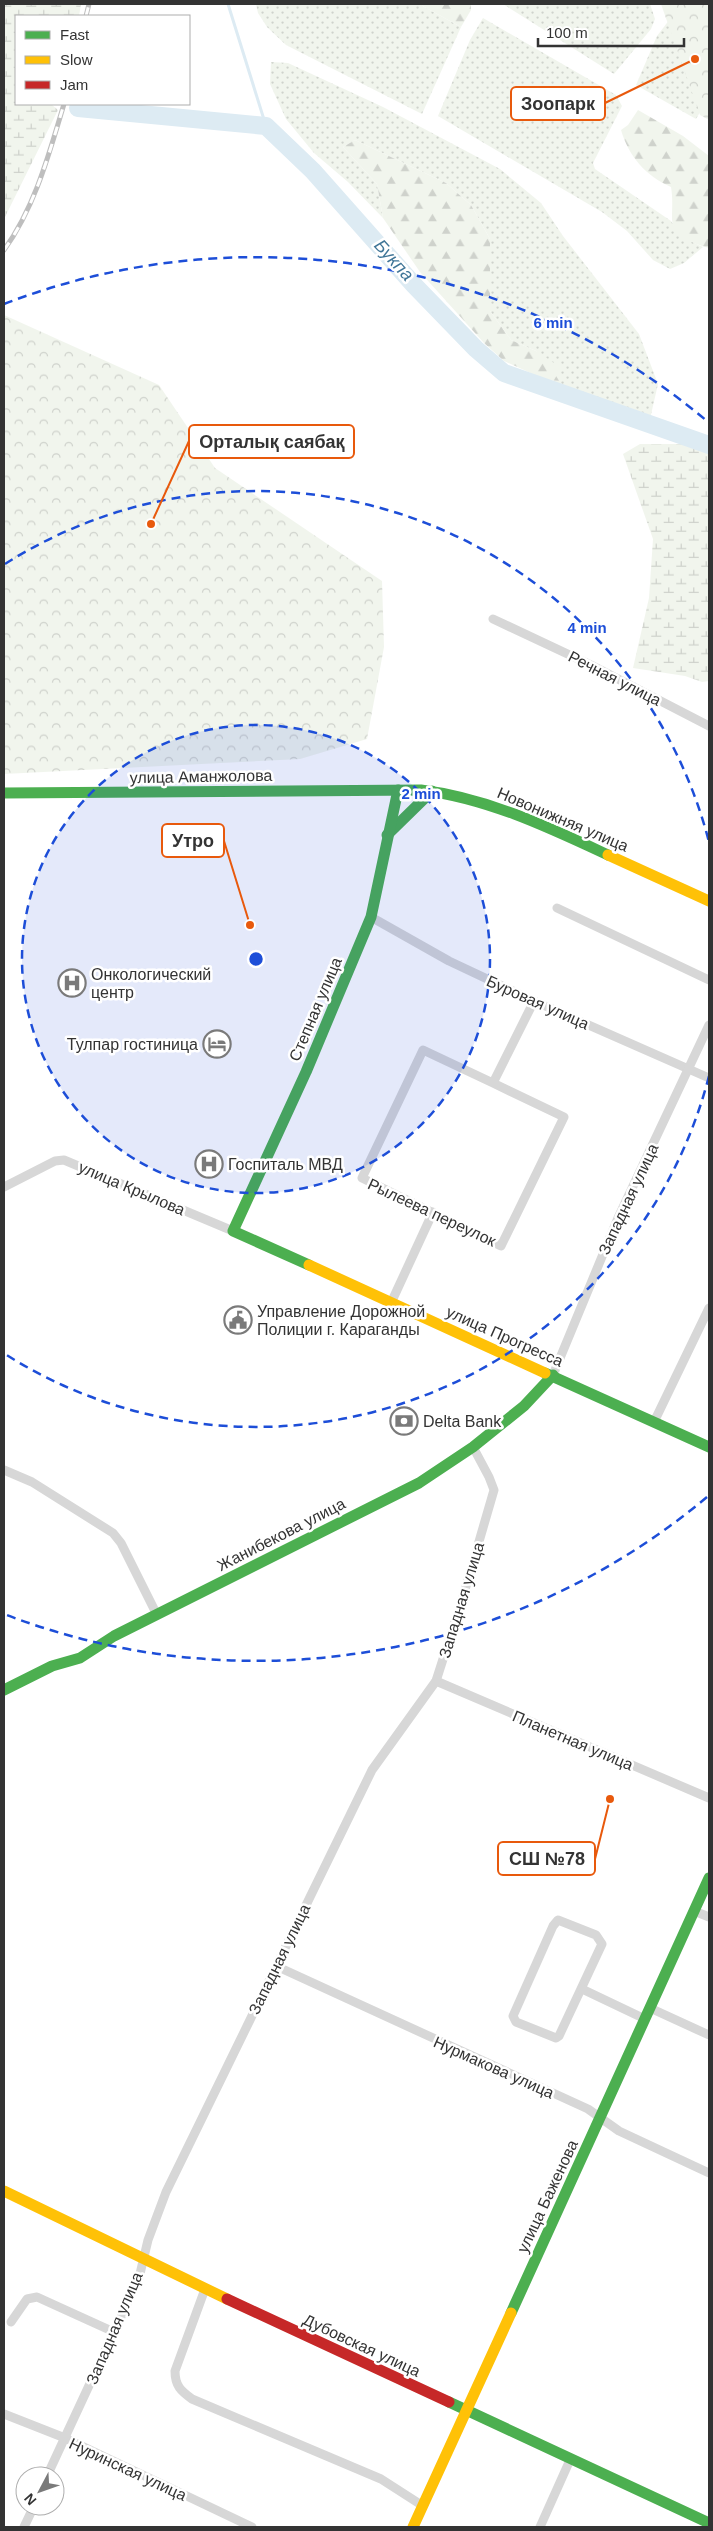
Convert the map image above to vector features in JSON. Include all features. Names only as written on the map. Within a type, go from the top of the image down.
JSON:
[{"type":"main road","name":"Новонижняя улица","points":[[398,790],[453,794],[547,827],[709,901]]},
{"type":"main road","name":"улица Аманжолова","points":[[4,793],[398,790]]},
{"type":"main road","name":"Степная улица","points":[[233,1231],[306,1072],[372,917],[387,835],[398,790]]},
{"type":"main road","points":[[387,835],[432,791]]},
{"type":"main road","name":"улица Прогресса","points":[[233,1231],[709,1447]]},
{"type":"main road","name":"Жанибекова улица","points":[[4,1690],[52,1666],[80,1658],[114,1636],[419,1482],[473,1447],[524,1406],[553,1375]]},
{"type":"main road","name":"улица Баженова","points":[[413,2527],[601,2119],[709,1878]]},
{"type":"main road","name":"Дубовская улица","points":[[4,2191],[142,2260],[708,2524]]},
{"type":"street","name":"Речная улица","points":[[492,619],[591,665],[709,726]]},
{"type":"street","points":[[557,908],[709,980]]},
{"type":"street","name":"Буровая улица","points":[[372,917],[449,961],[534,1001],[709,1078]]},
{"type":"street","points":[[493,1083],[534,1001]]},
{"type":"street","name":"Западная улица","points":[[553,1375],[618,1218],[709,1025]]},
{"type":"street","name":"Рылеева переулок","points":[[423,1050],[493,1083],[564,1117],[501,1246],[362,1178],[390,1115],[423,1050]]},
{"type":"street","name":"улица Крылова","points":[[4,1187],[55,1161],[64,1160],[233,1231]]},
{"type":"street","points":[[391,1303],[433,1212]]},
{"type":"street","points":[[654,1422],[709,1308]]},
{"type":"street","name":"Западная улица","points":[[52,2466],[139,2278],[142,2260],[166,2192],[276,1966],[372,1770],[436,1681],[494,1490],[473,1447]]},
{"type":"street","points":[[4,1470],[32,1482],[113,1533],[120,1542],[157,1615]]},
{"type":"street","name":"Планетная улица","points":[[436,1681],[709,1798]]},
{"type":"street","points":[[694,1910],[709,1917]]},
{"type":"street","points":[[558,1920],[596,1936],[602,1941],[582,1990],[558,2037],[514,2019],[550,1934],[558,1920]]},
{"type":"street","name":"Нурмакова улица","points":[[276,1966],[588,2109],[619,2131],[709,2173]]},
{"type":"street","points":[[582,1990],[645,2019]]},
{"type":"street","points":[[650,2008],[709,2035]]},
{"type":"street","points":[[205,2289],[175,2371],[175,2381],[180,2390],[192,2399],[381,2479],[423,2506]]},
{"type":"street","points":[[11,2322],[27,2299],[36,2297],[114,2332]]},
{"type":"street","name":"Нуринская улица","points":[[4,2414],[64,2438],[252,2527]]},
{"type":"street","points":[[540,2527],[570,2460]]},
{"type":"green space","points":[[4,4],[81,4],[79,15],[15,15],[15,105],[52,105],[58,110],[4,219]]},
{"type":"green space","points":[[256,4],[419,4],[461,27],[422,114],[286,45],[267,27],[258,13]]},
{"type":"green space","points":[[419,4],[471,4],[471,10],[461,27]]},
{"type":"green space","points":[[503,4],[650,4],[655,19],[651,29],[614,74]]},
{"type":"green space","points":[[661,4],[709,4],[709,120],[700,115]]},
{"type":"green space","points":[[673,15],[709,97],[696,119],[636,85],[657,36]]},
{"type":"green space","points":[[483,18],[616,95],[622,106],[593,163],[595,169],[671,221],[684,237],[703,247],[684,263],[670,269],[653,260],[627,231],[602,212],[438,116],[470,40]]},
{"type":"green space","points":[[271,62],[288,63],[383,107],[500,169],[541,203],[563,236],[639,334],[658,384],[650,419],[546,380],[562,381],[536,351],[511,340],[490,311],[490,239],[471,205],[446,183],[355,140],[343,147],[377,184],[383,218],[348,182],[314,153],[286,119],[270,84]]},
{"type":"green space","points":[[638,110],[683,136],[709,156],[709,248],[692,242],[676,230],[672,219],[671,187],[646,171],[634,157],[624,140],[621,130],[628,125]]},
{"type":"green space","points":[[355,140],[446,183],[471,205],[490,239],[490,311],[511,340],[536,351],[560,367],[562,381],[546,380],[504,361],[484,343],[420,272],[383,218],[377,184],[343,147]]},
{"type":"green space","points":[[4,315],[159,385],[215,468],[382,581],[384,647],[367,739],[300,759],[4,774]]},
{"type":"green space","points":[[640,444],[709,444],[709,681],[702,682],[685,676],[633,668],[649,598],[653,539],[623,454]]},
{"type":"waterway","points":[[228,4],[266,126]]},
{"type":"waterway","name":"Букпа","points":[[78,108],[266,126],[313,171],[414,285],[476,349],[504,373],[709,445]]},
{"type":"railway","points":[[86,15],[89,4]]},
{"type":"railway","points":[[4,250],[33,198],[47,161],[64,105]]},
{"type":"traffic: fast","points":[[309,1265],[233,1231],[306,1072],[371,917],[398,790]]},
{"type":"traffic: fast","points":[[4,793],[421,790],[470,800],[517,815],[608,855]]},
{"type":"traffic: fast","points":[[387,835],[432,791]]},
{"type":"traffic: fast","points":[[545,1373],[709,1447]]},
{"type":"traffic: fast","points":[[4,1690],[52,1666],[80,1658],[114,1636],[419,1483],[473,1447],[524,1406],[553,1375]]},
{"type":"traffic: fast","points":[[511,2313],[709,1878]]},
{"type":"traffic: fast","points":[[449,2402],[709,2523]]},
{"type":"traffic: slow","points":[[608,855],[709,901]]},
{"type":"traffic: slow","points":[[309,1265],[545,1373]]},
{"type":"traffic: slow","points":[[4,2191],[227,2299]]},
{"type":"traffic: slow","points":[[413,2527],[511,2313]]},
{"type":"traffic: jam","points":[[227,2299],[449,2402]]},
{"type":"place","name":"Зоопарк","points":[[695,59]]},
{"type":"place","name":"Орталық саябақ","points":[[151,524]]},
{"type":"place","name":"Утро","points":[[250,925]]},
{"type":"place","name":"Онкологический центр","points":[[72,983]]},
{"type":"place","name":"Тулпар гостиница","points":[[217,1044]]},
{"type":"place","name":"Госпиталь МВД","points":[[209,1164]]},
{"type":"place","name":"Управление Дорожной Полиции г. Караганды","points":[[238,1320]]},
{"type":"place","name":"Delta Bank","points":[[404,1421]]},
{"type":"place","name":"СШ №78","points":[[610,1799]]}]
